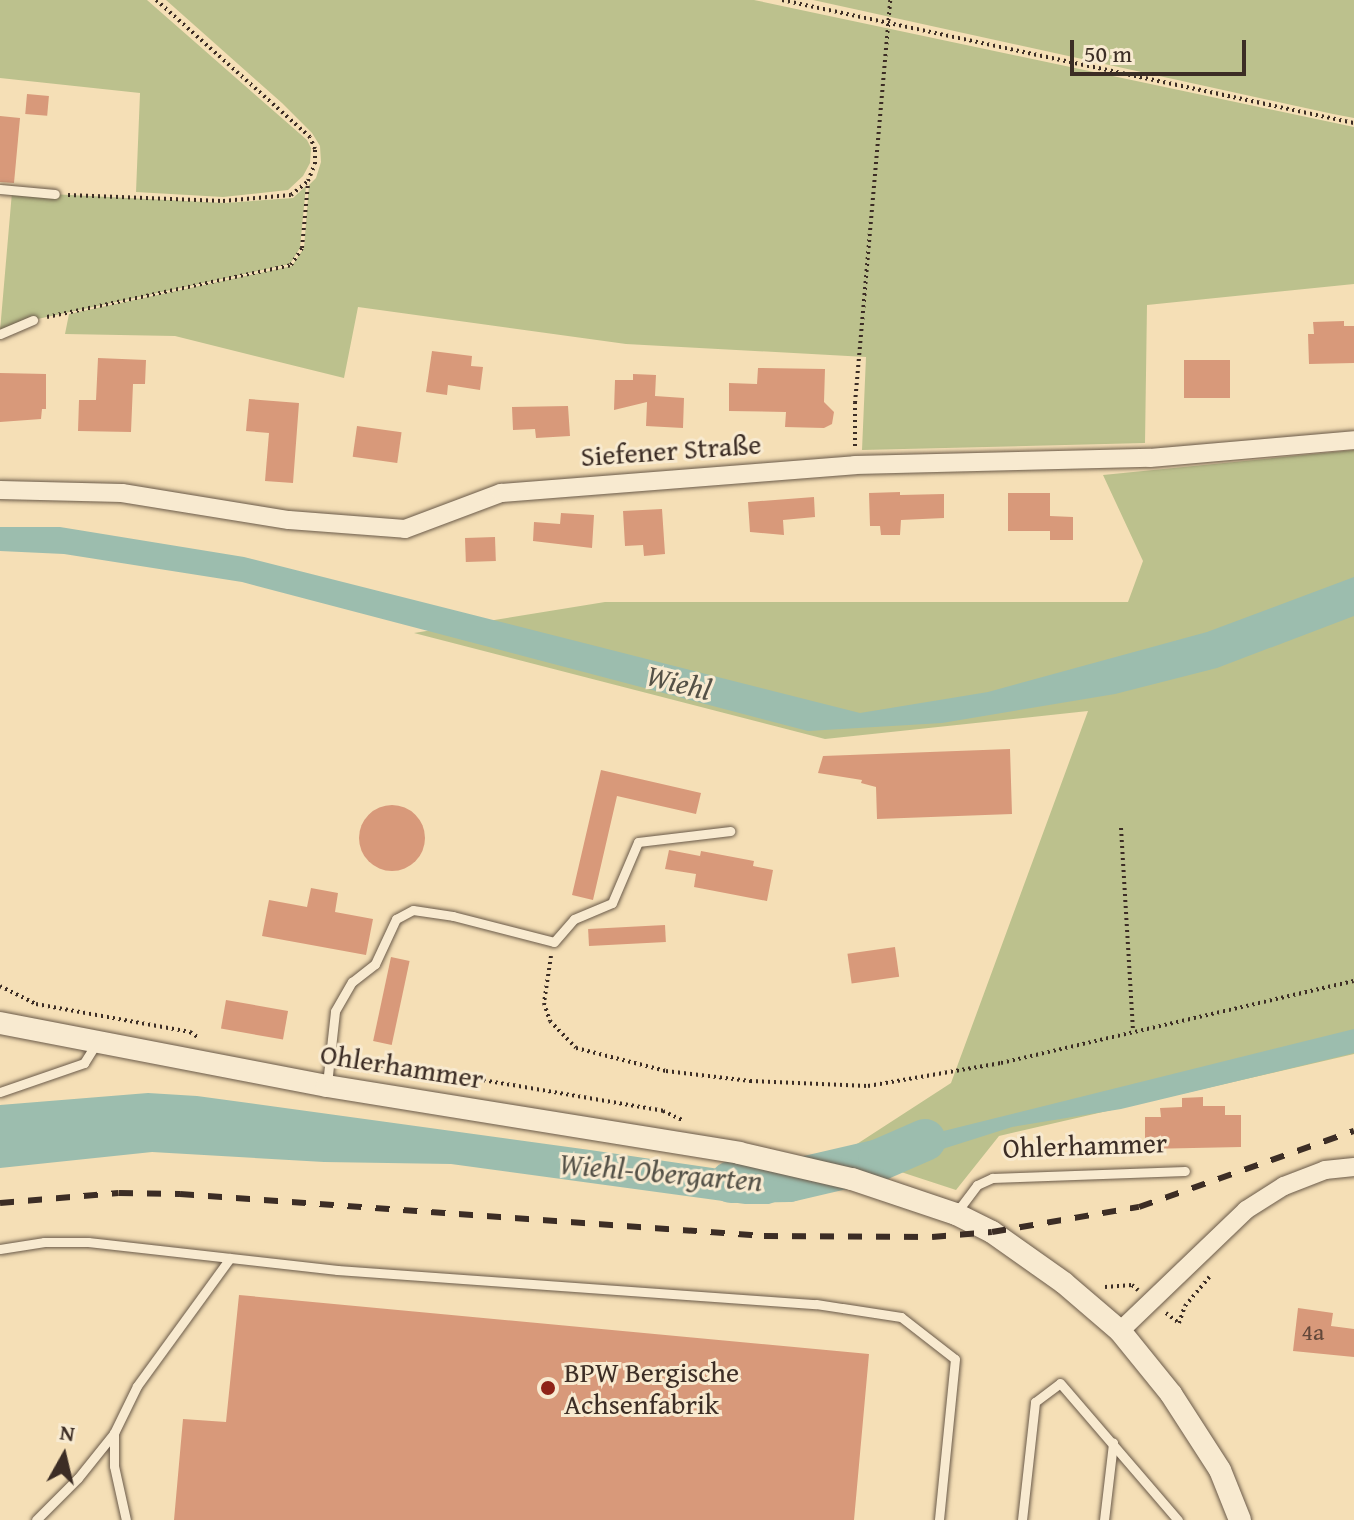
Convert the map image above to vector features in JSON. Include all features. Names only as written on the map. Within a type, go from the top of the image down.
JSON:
[{"type":"street","name":"Siefener Straße","points":[[0,490],[122,493],[289,520],[405,529],[501,493],[855,465],[1150,458],[1354,440]]},
{"type":"street","name":"Ohlerhammer","points":[[0,1023],[98,1042],[328,1078],[796,1164],[956,1214]]},
{"type":"street","points":[[1120,1331],[1246,1210],[1284,1186],[1325,1170],[1354,1167]]},
{"type":"street","points":[[956,1214],[992,1232],[1052,1275],[1120,1331],[1171,1394],[1220,1470],[1240,1520]]},
{"type":"lane","points":[[0,189],[55,194]]},
{"type":"lane","points":[[0,334],[33,320]]},
{"type":"lane","points":[[328,1078],[335,1011],[352,982],[375,964],[396,919],[413,910],[554,942],[574,919],[612,903],[638,842],[730,831]]},
{"type":"lane","points":[[0,1092],[84,1063],[98,1042]]},
{"type":"lane","name":"Ohlerhammer","points":[[956,1214],[977,1185],[992,1178],[1185,1171]]},
{"type":"lane","points":[[0,1249],[67,1240],[337,1270],[816,1304],[901,1317],[955,1359],[939,1520]]},
{"type":"lane","points":[[36,1520],[78,1478],[114,1433],[137,1386],[230,1258]]},
{"type":"lane","points":[[1022,1520],[1035,1402],[1060,1383],[1178,1520]]},
{"type":"lane","points":[[114,1433],[114,1466],[126,1520]]},
{"type":"lane","points":[[1104,1520],[1113,1443]]},
{"type":"path","points":[[33,320],[291,265],[302,248],[308,181],[315,164],[310,137],[156,0]]},
{"type":"path","points":[[782,0],[1354,123]]},
{"type":"path","points":[[855,465],[855,403],[890,0]]},
{"type":"path","points":[[55,194],[223,201],[291,195],[308,181]]},
{"type":"path","points":[[1121,828],[1133,1031]]},
{"type":"path","points":[[554,942],[544,1003],[550,1021],[576,1048],[666,1071],[750,1081],[868,1086],[1001,1063],[1354,981]]},
{"type":"path","points":[[0,986],[36,1004],[190,1032],[208,1044]]},
{"type":"path","points":[[328,1078],[389,1064],[663,1111],[692,1124]]},
{"type":"path","points":[[1179,1323],[1185,1306],[1212,1274]]},
{"type":"green space","points":[[0,0],[147,0],[307,140],[311,148],[310,163],[303,176],[288,190],[223,197],[136,192],[140,93],[0,78]]},
{"type":"green space","points":[[166,0],[754,0],[1354,127],[1354,284],[1147,305],[1145,443],[862,450],[866,357],[626,344],[358,307],[344,378],[175,336],[65,334],[69,314],[292,266],[304,248],[309,185],[316,178],[321,162],[320,146],[312,133],[282,103]]},
{"type":"green space","points":[[813,0],[1354,0],[1354,118],[1333,114]]},
{"type":"green space","points":[[306,186],[300,248],[290,264],[33,320],[0,331],[12,192],[224,203],[293,198]]},
{"type":"green space","points":[[1354,450],[1354,1054],[999,1136],[956,1190],[843,1153],[951,1083],[1088,711],[825,739],[414,633],[605,602],[1128,602],[1143,561],[1103,475]]},
{"type":"water","name":"Wiehl","points":[[0,527],[60,527],[244,557],[860,713],[988,692],[1207,632],[1354,577],[1354,616],[1217,668],[1115,694],[942,723],[808,731],[242,582],[64,554],[0,551]]},
{"type":"water","points":[[1354,1029],[1354,1053],[1121,1109],[1012,1127],[889,1166],[843,1153],[883,1146]]},
{"type":"water","points":[[148,1093],[197,1096],[590,1150],[760,1175],[816,1188],[769,1204],[745,1204],[451,1164],[324,1162],[152,1152],[0,1168],[0,1105]]},
{"type":"building","points":[[27,94],[49,96],[47,116],[25,114]]},
{"type":"building","points":[[0,116],[20,118],[14,183],[0,182]]},
{"type":"building","points":[[1344,321],[1344,326],[1354,326],[1354,363],[1309,364],[1308,334],[1314,334],[1313,322]]},
{"type":"building","points":[[432,351],[472,356],[471,366],[483,367],[480,390],[448,385],[447,395],[426,392]]},
{"type":"building","points":[[98,358],[146,360],[145,384],[133,384],[131,432],[78,431],[79,400],[96,400]]},
{"type":"building","points":[[1184,360],[1230,360],[1230,398],[1184,398]]},
{"type":"building","points":[[758,368],[825,369],[824,402],[834,412],[832,424],[824,428],[785,427],[786,412],[729,411],[729,383],[757,384]]},
{"type":"building","points":[[0,373],[46,374],[46,409],[42,409],[41,419],[0,422]]},
{"type":"building","points":[[633,374],[656,375],[655,396],[684,398],[683,428],[646,426],[647,402],[614,410],[615,380],[633,380]]},
{"type":"building","points":[[249,399],[299,403],[293,483],[265,481],[269,433],[246,431]]},
{"type":"building","points":[[568,406],[570,436],[536,438],[535,429],[513,430],[512,407]]},
{"type":"building","points":[[357,426],[402,432],[397,463],[353,457]]},
{"type":"building","points":[[900,492],[900,495],[944,494],[944,518],[901,520],[900,535],[881,535],[880,526],[870,526],[869,493]]},
{"type":"building","points":[[1008,493],[1050,493],[1050,516],[1073,517],[1073,540],[1050,540],[1050,531],[1008,531]]},
{"type":"building","points":[[814,497],[815,517],[783,520],[784,535],[750,532],[748,502]]},
{"type":"building","points":[[662,509],[665,554],[644,556],[643,545],[625,546],[623,511]]},
{"type":"building","points":[[561,513],[594,515],[592,548],[533,541],[534,522],[560,524]]},
{"type":"building","points":[[495,537],[496,561],[466,562],[465,538]]},
{"type":"building","points":[[1010,749],[1012,814],[877,819],[876,787],[861,783],[862,780],[818,773],[823,756]]},
{"type":"building","points":[[601,770],[701,793],[696,814],[617,796],[593,900],[572,895]]},
{"type":"building","points":[[385,805],[399,805],[411,810],[420,819],[425,838],[423,851],[416,862],[399,871],[385,871],[373,866],[364,857],[359,845],[359,831],[364,819],[373,810]]},
{"type":"building","points":[[669,850],[700,856],[701,851],[754,861],[753,866],[773,870],[767,901],[694,887],[696,874],[665,869]]},
{"type":"building","points":[[311,888],[338,893],[335,912],[373,919],[366,955],[262,936],[269,900],[307,907]]},
{"type":"building","points":[[665,925],[666,942],[589,946],[588,929]]},
{"type":"building","points":[[895,947],[899,977],[852,983],[847,954]]},
{"type":"building","points":[[391,957],[410,961],[392,1045],[373,1041]]},
{"type":"building","points":[[226,1000],[288,1011],[283,1039],[221,1029]]},
{"type":"building","points":[[1203,1097],[1203,1106],[1225,1106],[1225,1115],[1241,1115],[1241,1147],[1145,1149],[1145,1117],[1161,1117],[1160,1108],[1182,1107],[1182,1098]]},
{"type":"building","name":"BPW Bergische Achsenfabrik","points":[[239,1295],[869,1354],[854,1520],[174,1520],[183,1419],[226,1422]]},
{"type":"building","points":[[1298,1308],[1333,1313],[1331,1326],[1354,1329],[1354,1357],[1293,1351]]},
{"type":"waterway","name":"Wiehl-Obergarten","points":[[731,1182],[789,1181],[879,1160],[925,1140]]},
{"type":"railway","points":[[0,1203],[119,1193],[180,1194],[764,1236],[932,1237],[992,1232],[1139,1207],[1354,1131]]},
{"type":"place","name":"BPW Bergische Achsenfabrik","points":[[548,1388]]}]
